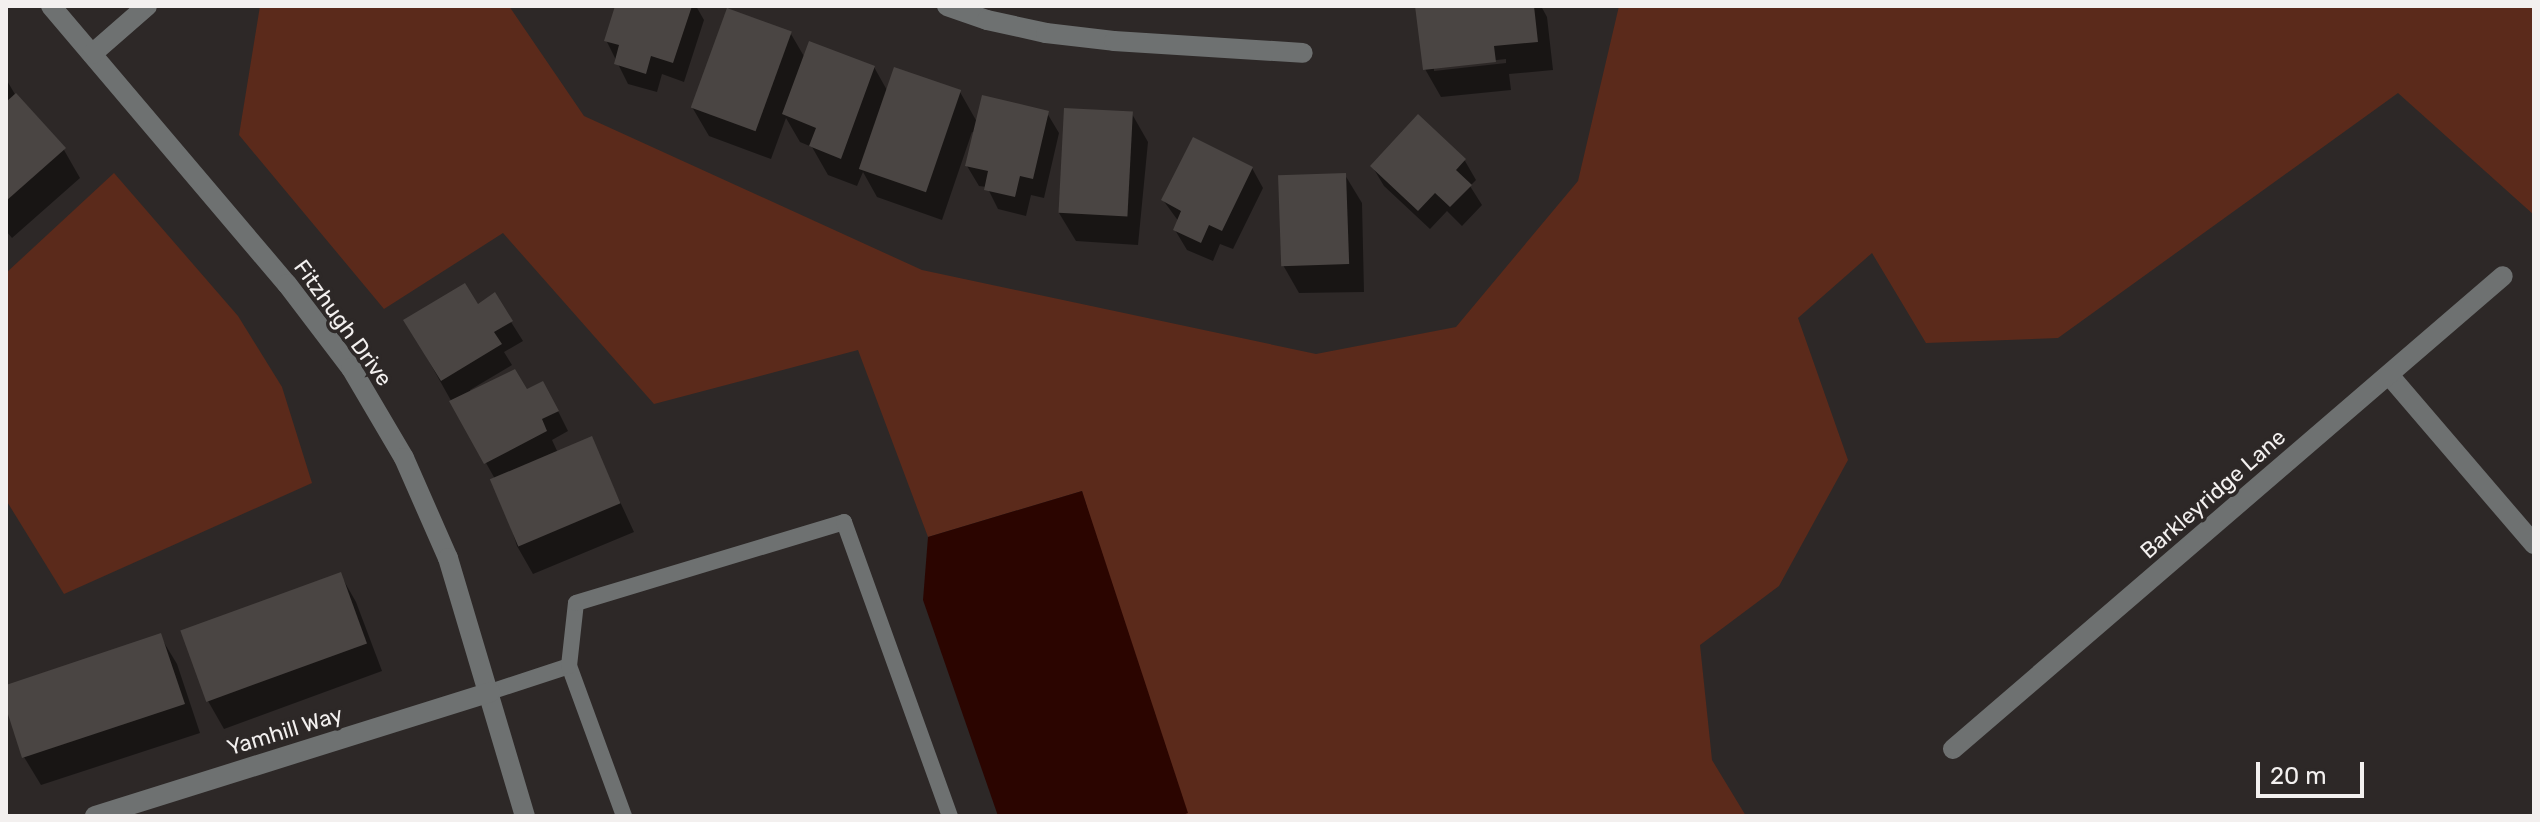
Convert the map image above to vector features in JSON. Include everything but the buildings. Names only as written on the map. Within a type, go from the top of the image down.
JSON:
[{"type":"street","name":"Fitzhugh Drive","points":[[51,6],[287,284],[351,368],[404,458],[448,558],[525,816]]},
{"type":"street","points":[[92,54],[147,6]]},
{"type":"street","points":[[947,6],[987,20],[1060,35],[1303,53]]},
{"type":"street","name":"Barkleyridge Lane","points":[[1953,749],[2503,276]]},
{"type":"street","points":[[2389,375],[2534,544]]},
{"type":"street","name":"Yamhill Way","points":[[95,816],[490,692]]},
{"type":"lane","points":[[624,816],[569,666],[576,603],[844,522],[950,816]]},
{"type":"lane","points":[[490,692],[569,666]]},
{"type":"shaded area","points":[[260,6],[509,6],[584,116],[922,270],[1316,354],[1456,327],[1578,181],[1619,6],[2534,6],[2534,215],[2398,93],[2058,338],[1926,343],[1872,253],[1798,318],[1848,460],[1779,586],[1700,645],[1712,760],[1746,816],[1180,816],[1082,491],[928,537],[858,350],[654,404],[503,233],[384,309],[239,135]]},
{"type":"shaded area","points":[[114,173],[238,316],[282,387],[312,483],[64,594],[6,500],[6,273]]},
{"type":"shaded area","points":[[1082,491],[1188,813],[1180,816],[998,816],[923,600],[928,537]]}]
